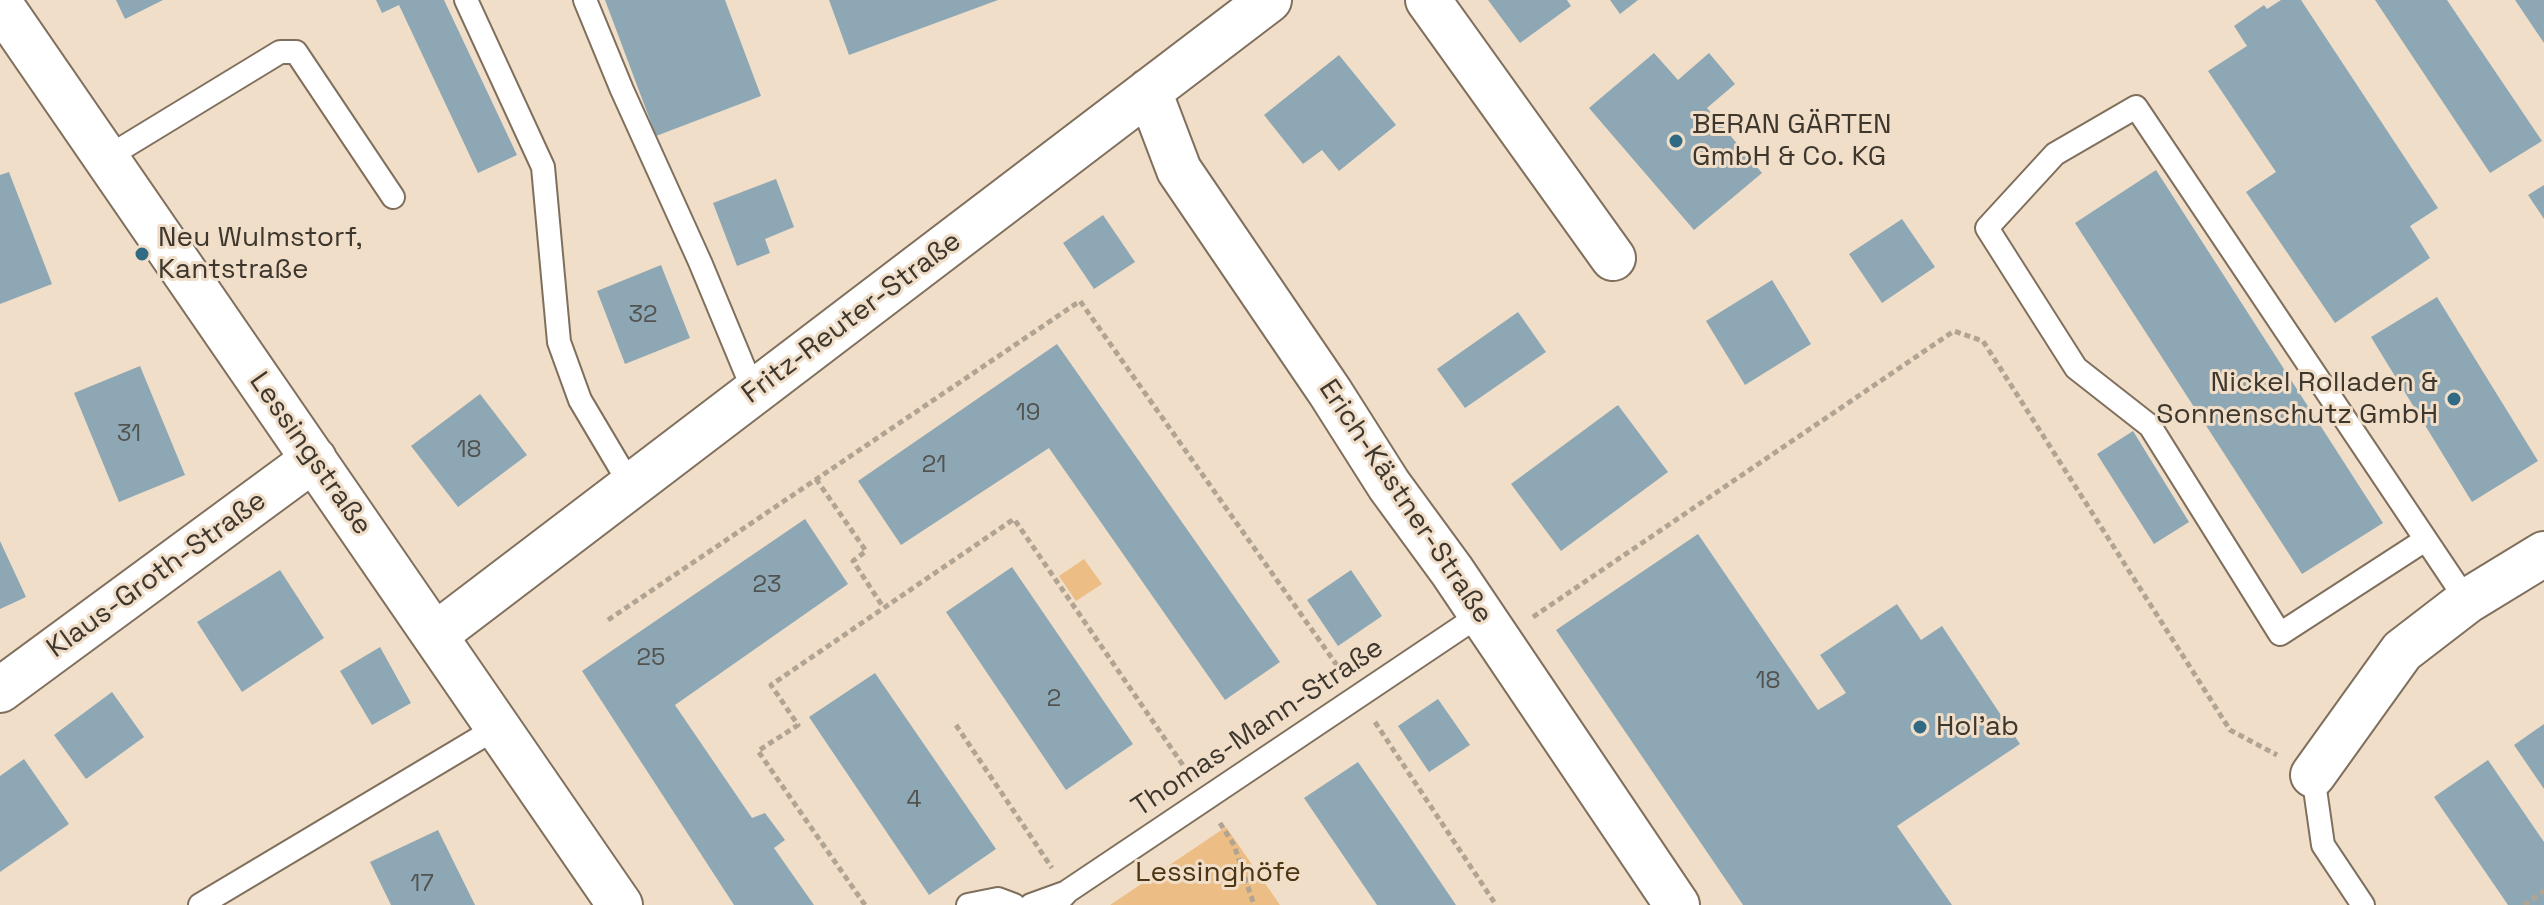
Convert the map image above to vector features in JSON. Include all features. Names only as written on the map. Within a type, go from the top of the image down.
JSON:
[{"type":"street","name":"Fritz-Reuter-Straße","points":[[435,635],[1269,0]]},
{"type":"street","points":[[1428,0],[1613,258]]},
{"type":"street","name":"Lessingstraße","points":[[0,4],[620,905]]},
{"type":"street","name":"Erich-Kästner-Straße","points":[[1149,91],[1179,170],[1330,392],[1389,485],[1677,905]]},
{"type":"street","name":"Klaus-Groth-Straße","points":[[0,690],[314,459]]},
{"type":"street","points":[[2313,775],[2402,651],[2467,601],[2544,554]]},
{"type":"lane","points":[[466,0],[543,167],[559,342],[580,400],[631,486]]},
{"type":"lane","points":[[585,0],[754,392]]},
{"type":"lane","points":[[106,158],[280,52],[296,52],[393,197]]},
{"type":"lane","points":[[2425,540],[2280,634],[2150,426],[2076,368],[1987,228],[2055,154],[2136,107],[2467,601]]},
{"type":"lane","name":"Thomas-Mann-Straße","points":[[1031,905],[1062,898],[1359,697],[1489,627]]},
{"type":"lane","points":[[200,905],[498,727]]},
{"type":"lane","points":[[2313,775],[2323,845],[2363,905]]},
{"type":"lane","points":[[968,905],[998,899],[1014,905]]},
{"type":"path","points":[[608,620],[1080,301],[1359,697],[1496,905]]},
{"type":"path","points":[[1489,627],[1954,331],[1983,341],[2230,730],[2313,775]]},
{"type":"path","points":[[816,479],[866,551],[853,561],[883,607]]},
{"type":"path","points":[[865,905],[758,751],[798,725],[771,685],[1014,519],[1206,799],[1234,845],[1254,905]]},
{"type":"path","points":[[956,725],[1062,898]]},
{"type":"path","points":[[2524,905],[2544,891]]},
{"type":"green space","points":[[1084,559],[1102,584],[1076,601],[1059,576]]},
{"type":"green space","name":"Lessinghöfe","points":[[1226,827],[1280,905],[1110,905]]},
{"type":"building","points":[[116,0],[163,0],[125,19]]},
{"type":"building","points":[[376,0],[444,0],[517,155],[478,173],[399,5],[382,13]]},
{"type":"building","points":[[605,0],[725,0],[761,96],[656,136]]},
{"type":"building","points":[[829,0],[998,0],[849,55]]},
{"type":"building","points":[[1488,0],[1567,0],[1571,6],[1520,43]]},
{"type":"building","points":[[1610,0],[1638,0],[1620,14]]},
{"type":"building","points":[[2281,0],[2301,0],[2438,208],[2410,226],[2430,258],[2335,323],[2246,192],[2276,172],[2208,71],[2247,46],[2234,26],[2264,5],[2267,9]]},
{"type":"building","points":[[2375,0],[2447,0],[2542,141],[2490,173]]},
{"type":"building","points":[[2515,0],[2544,0],[2544,43]]},
{"type":"building","name":"BERAN GÄRTEN GmbH & Co. KG","points":[[1654,53],[1678,80],[1709,53],[1735,84],[1707,108],[1762,173],[1694,230],[1589,108]]},
{"type":"building","points":[[1339,55],[1396,125],[1339,171],[1322,150],[1303,164],[1264,115]]},
{"type":"building","points":[[2156,170],[2383,523],[2302,574],[2075,223]]},
{"type":"building","points":[[9,172],[52,284],[0,304],[0,175]]},
{"type":"building","points":[[776,179],[794,227],[765,239],[770,253],[737,266],[713,203]]},
{"type":"building","points":[[2544,185],[2544,219],[2528,195]]},
{"type":"building","points":[[1103,215],[1135,262],[1094,289],[1063,243]]},
{"type":"building","points":[[1902,219],[1935,267],[1882,303],[1849,254]]},
{"type":"building","points":[[661,265],[690,338],[625,364],[597,291]]},
{"type":"building","points":[[1772,280],[1811,344],[1745,385],[1706,321]]},
{"type":"building","name":"Nickel Rolladen & Sonnenschutz GmbH","points":[[2437,297],[2538,461],[2472,502],[2371,337]]},
{"type":"building","points":[[1518,312],[1546,352],[1465,408],[1437,369]]},
{"type":"building","points":[[1057,344],[1280,662],[1225,700],[1049,448],[901,545],[858,481]]},
{"type":"building","points":[[140,366],[185,475],[119,502],[74,393]]},
{"type":"building","points":[[480,394],[527,455],[458,507],[411,446]]},
{"type":"building","points":[[1618,405],[1668,472],[1561,551],[1511,484]]},
{"type":"building","points":[[2133,431],[2189,522],[2154,544],[2097,454]]},
{"type":"building","points":[[805,519],[848,584],[675,705],[752,818],[765,813],[785,840],[774,848],[814,905],[734,905],[582,671]]},
{"type":"building","points":[[1698,534],[1818,710],[1846,693],[1820,655],[1897,604],[1921,640],[1942,626],[2020,744],[1897,826],[1952,905],[1743,905],[1556,630]]},
{"type":"building","points":[[0,541],[26,597],[0,609]]},
{"type":"building","points":[[1012,567],[1133,744],[1066,790],[946,612]]},
{"type":"building","points":[[280,570],[324,638],[242,692],[197,622]]},
{"type":"building","points":[[1351,570],[1382,616],[1338,646],[1307,600]]},
{"type":"building","points":[[380,647],[411,703],[372,725],[340,671]]},
{"type":"building","points":[[875,673],[996,849],[929,895],[809,717]]},
{"type":"building","points":[[112,692],[144,737],[86,779],[54,735]]},
{"type":"building","points":[[1438,699],[1470,745],[1429,772],[1398,726]]},
{"type":"building","points":[[2544,724],[2544,789],[2514,745]]},
{"type":"building","points":[[24,759],[69,824],[0,872],[0,776]]},
{"type":"building","points":[[2488,760],[2544,842],[2544,905],[2508,905],[2434,797]]},
{"type":"building","points":[[1358,762],[1456,905],[1377,905],[1304,798]]},
{"type":"building","points":[[438,830],[475,905],[391,905],[370,862]]},
{"type":"place","name":"BERAN GÄRTEN GmbH & Co. KG","points":[[1676,141]]},
{"type":"place","name":"Neu Wulmstorf, Kantstraße","points":[[142,254]]},
{"type":"place","name":"Nickel Rolladen & Sonnenschutz GmbH","points":[[2454,399]]},
{"type":"place","name":"Hol'ab","points":[[1920,727]]}]
